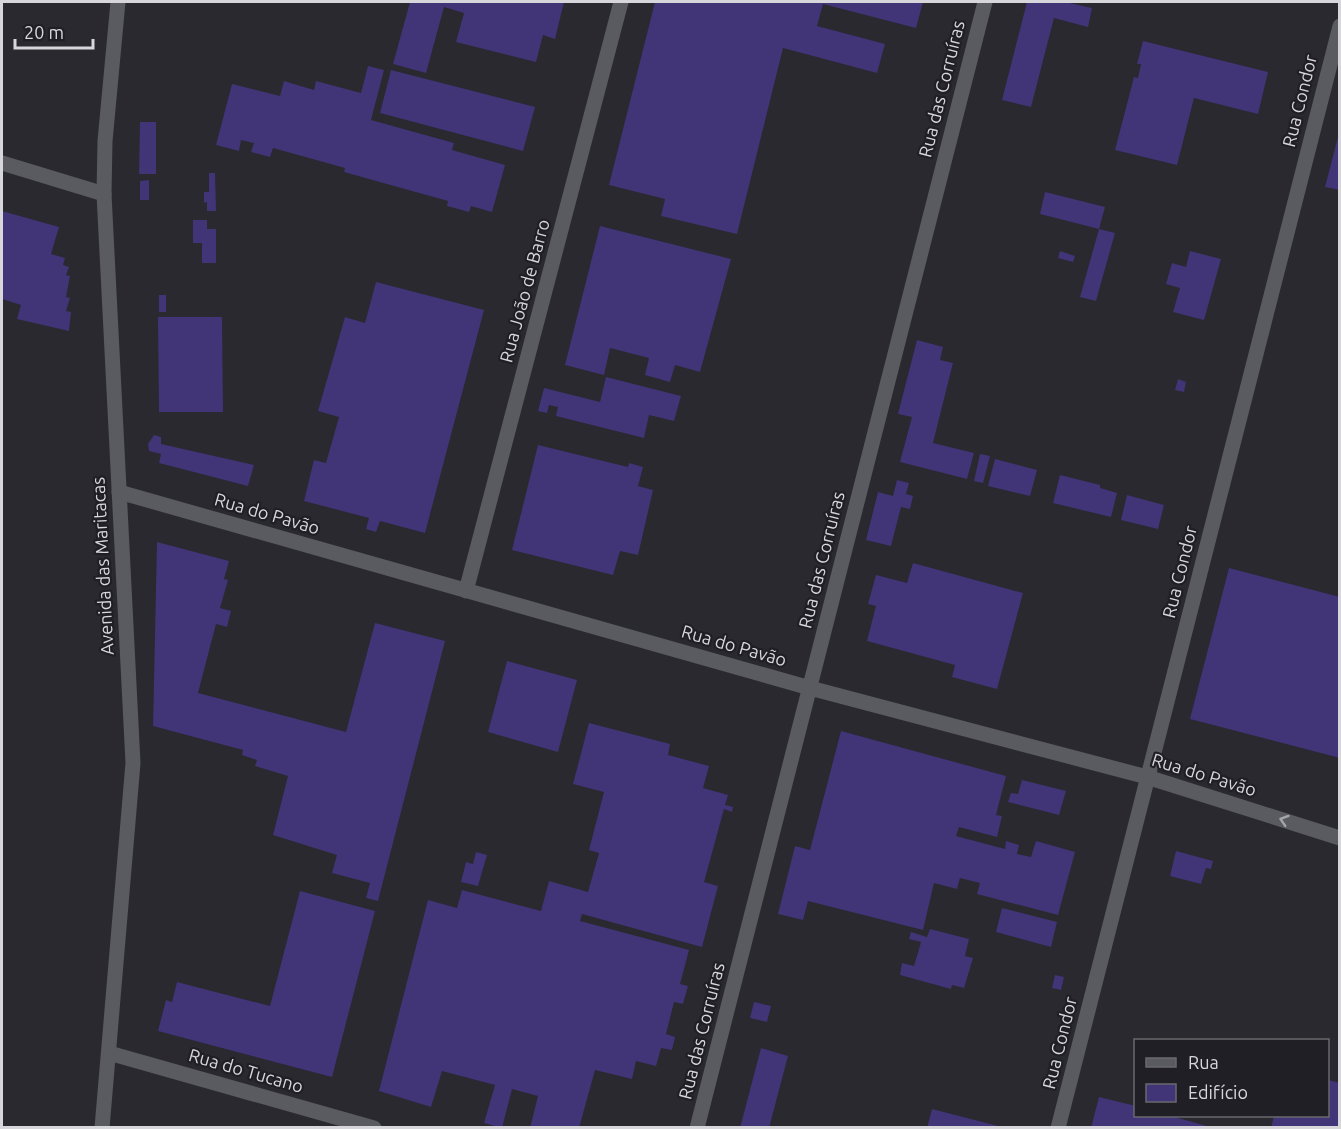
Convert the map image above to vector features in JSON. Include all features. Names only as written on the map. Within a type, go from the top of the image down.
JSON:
[{"type":"street","name":"Avenida das Maritacas","points":[[102,1128],[133,763],[104,194],[105,141],[118,2]]},
{"type":"street","name":"Rua João de Barro","points":[[466,591],[621,2]]},
{"type":"street","name":"Rua das Corruíras","points":[[697,1128],[985,2]]},
{"type":"street","name":"Rua Condor","points":[[1058,1128],[1340,26]]},
{"type":"street","points":[[2,164],[104,194]]},
{"type":"street","name":"Rua do Pavão","points":[[119,492],[810,688],[1147,777],[1340,838]]},
{"type":"street","name":"Rua do Tucano","points":[[109,1053],[374,1128]]},
{"type":"building","points":[[410,2],[564,2],[555,39],[543,35],[536,62],[456,42],[464,13],[444,7],[426,73],[393,64]]},
{"type":"building","points":[[655,2],[923,2],[916,28],[823,4],[817,26],[885,44],[877,73],[783,48],[737,234],[661,216],[665,199],[609,185]]},
{"type":"building","points":[[1027,2],[1065,2],[1092,8],[1088,27],[1054,18],[1031,107],[1002,100]]},
{"type":"building","points":[[1143,41],[1268,72],[1258,114],[1194,98],[1177,165],[1115,150],[1134,77],[1138,78],[1141,64],[1137,64]]},
{"type":"building","points":[[368,66],[384,70],[371,120],[454,143],[452,150],[505,165],[492,212],[471,206],[469,212],[447,206],[448,201],[344,172],[345,168],[273,148],[270,157],[251,152],[254,143],[241,140],[239,151],[216,145],[232,84],[280,96],[284,81],[314,90],[316,81],[361,93]]},
{"type":"building","points":[[391,70],[535,107],[523,151],[380,113]]},
{"type":"building","points":[[140,122],[156,122],[156,174],[139,174]]},
{"type":"building","points":[[1340,133],[1340,190],[1325,187]]},
{"type":"building","points":[[209,173],[215,173],[216,211],[207,211],[207,202],[204,203],[204,192],[209,192]]},
{"type":"building","points":[[149,180],[149,200],[140,200],[140,181]]},
{"type":"building","points":[[1045,192],[1105,207],[1099,229],[1040,214]]},
{"type":"building","points":[[2,211],[59,227],[51,254],[65,258],[63,265],[69,267],[66,275],[70,276],[66,297],[70,298],[66,311],[71,312],[69,331],[17,319],[21,305],[2,299]]},
{"type":"building","points":[[193,220],[207,220],[207,229],[216,229],[216,263],[202,263],[202,243],[193,243]]},
{"type":"building","points":[[600,226],[731,259],[700,372],[675,365],[670,382],[645,375],[649,358],[610,348],[604,375],[565,365]]},
{"type":"building","points":[[1099,229],[1115,233],[1096,301],[1080,297]]},
{"type":"building","points":[[1060,251],[1075,256],[1073,262],[1058,258]]},
{"type":"building","points":[[1190,251],[1221,259],[1204,320],[1173,312],[1180,288],[1166,284],[1172,263],[1186,267]]},
{"type":"building","points":[[376,282],[484,310],[425,533],[380,521],[376,532],[366,529],[369,518],[304,501],[314,460],[326,463],[339,417],[318,411],[345,317],[365,323]]},
{"type":"building","points":[[159,295],[166,295],[166,312],[159,312]]},
{"type":"building","points":[[158,317],[222,317],[223,412],[159,412]]},
{"type":"building","points":[[917,340],[943,347],[940,360],[953,363],[933,443],[974,453],[967,479],[900,462],[912,417],[898,414]]},
{"type":"building","points":[[606,377],[681,396],[674,421],[649,415],[644,438],[556,416],[558,407],[549,405],[547,413],[538,411],[544,388],[600,402]]},
{"type":"building","points":[[1178,379],[1186,382],[1184,392],[1175,390]]},
{"type":"building","points":[[154,435],[161,437],[161,444],[254,465],[248,486],[159,463],[161,454],[149,451],[148,444]]},
{"type":"building","points":[[538,445],[628,467],[629,463],[643,467],[638,486],[653,490],[638,555],[620,551],[613,575],[512,550]]},
{"type":"building","points":[[980,454],[990,456],[983,483],[974,481]]},
{"type":"building","points":[[995,459],[1037,470],[1030,496],[988,486]]},
{"type":"building","points":[[1060,475],[1100,485],[1100,488],[1117,493],[1111,517],[1053,503]]},
{"type":"building","points":[[897,480],[909,483],[906,494],[913,496],[910,509],[901,507],[891,546],[866,540],[878,492],[893,496]]},
{"type":"building","points":[[1127,495],[1164,505],[1158,529],[1121,520]]},
{"type":"building","points":[[157,542],[229,561],[224,579],[228,580],[220,608],[231,611],[227,627],[216,624],[198,693],[346,732],[375,623],[445,641],[378,901],[366,898],[370,883],[332,873],[337,855],[273,835],[288,776],[255,766],[257,760],[242,755],[243,750],[153,726]]},
{"type":"building","points":[[913,563],[1023,593],[997,689],[952,677],[955,665],[867,641],[876,606],[868,604],[876,575],[907,583]]},
{"type":"building","points":[[1229,568],[1340,597],[1340,758],[1190,719]]},
{"type":"building","points":[[507,661],[577,680],[558,752],[488,732]]},
{"type":"building","points":[[589,723],[670,744],[668,755],[709,766],[703,788],[728,795],[725,805],[733,807],[732,812],[724,809],[704,882],[718,886],[702,947],[582,914],[580,921],[689,950],[680,984],[688,986],[683,1004],[674,1002],[666,1034],[675,1037],[672,1050],[661,1048],[656,1066],[636,1061],[632,1079],[595,1070],[579,1128],[530,1128],[538,1096],[512,1089],[502,1128],[484,1123],[495,1085],[442,1071],[431,1107],[379,1091],[428,900],[457,908],[462,890],[541,911],[549,881],[588,892],[599,853],[589,850],[604,792],[573,784]]},
{"type":"building","points":[[841,731],[1006,776],[996,815],[1002,816],[997,837],[959,827],[956,836],[1005,849],[1006,841],[1019,845],[1017,854],[1031,857],[1036,841],[1075,852],[1058,915],[977,894],[980,883],[960,878],[957,889],[934,883],[923,930],[808,901],[803,920],[778,914],[795,846],[810,850]]},
{"type":"building","points":[[1022,780],[1066,791],[1059,815],[1008,802],[1011,793],[1018,794]]},
{"type":"building","points":[[1176,851],[1213,861],[1211,869],[1206,868],[1201,884],[1170,876]]},
{"type":"building","points":[[476,852],[487,855],[478,886],[461,882],[466,862],[473,864]]},
{"type":"building","points":[[300,891],[375,911],[332,1077],[158,1031],[166,1000],[172,1002],[177,982],[270,1006]]},
{"type":"building","points":[[1002,908],[1057,922],[1051,947],[996,932]]},
{"type":"building","points":[[930,929],[969,939],[965,956],[973,958],[964,988],[952,985],[951,989],[900,975],[902,963],[914,966],[921,942],[909,939],[911,932],[927,937]]},
{"type":"building","points":[[1055,975],[1064,977],[1061,990],[1052,988]]},
{"type":"building","points":[[754,1002],[771,1006],[767,1022],[750,1018]]},
{"type":"building","points":[[761,1048],[788,1056],[769,1128],[740,1128]]},
{"type":"building","points":[[1329,1080],[1340,1083],[1340,1128],[1271,1128],[1274,1117],[1329,1117]]},
{"type":"building","points":[[1099,1097],[1134,1106],[1134,1117],[1175,1117],[1214,1128],[1091,1128]]},
{"type":"building","points":[[932,1109],[1002,1127],[927,1128]]}]
